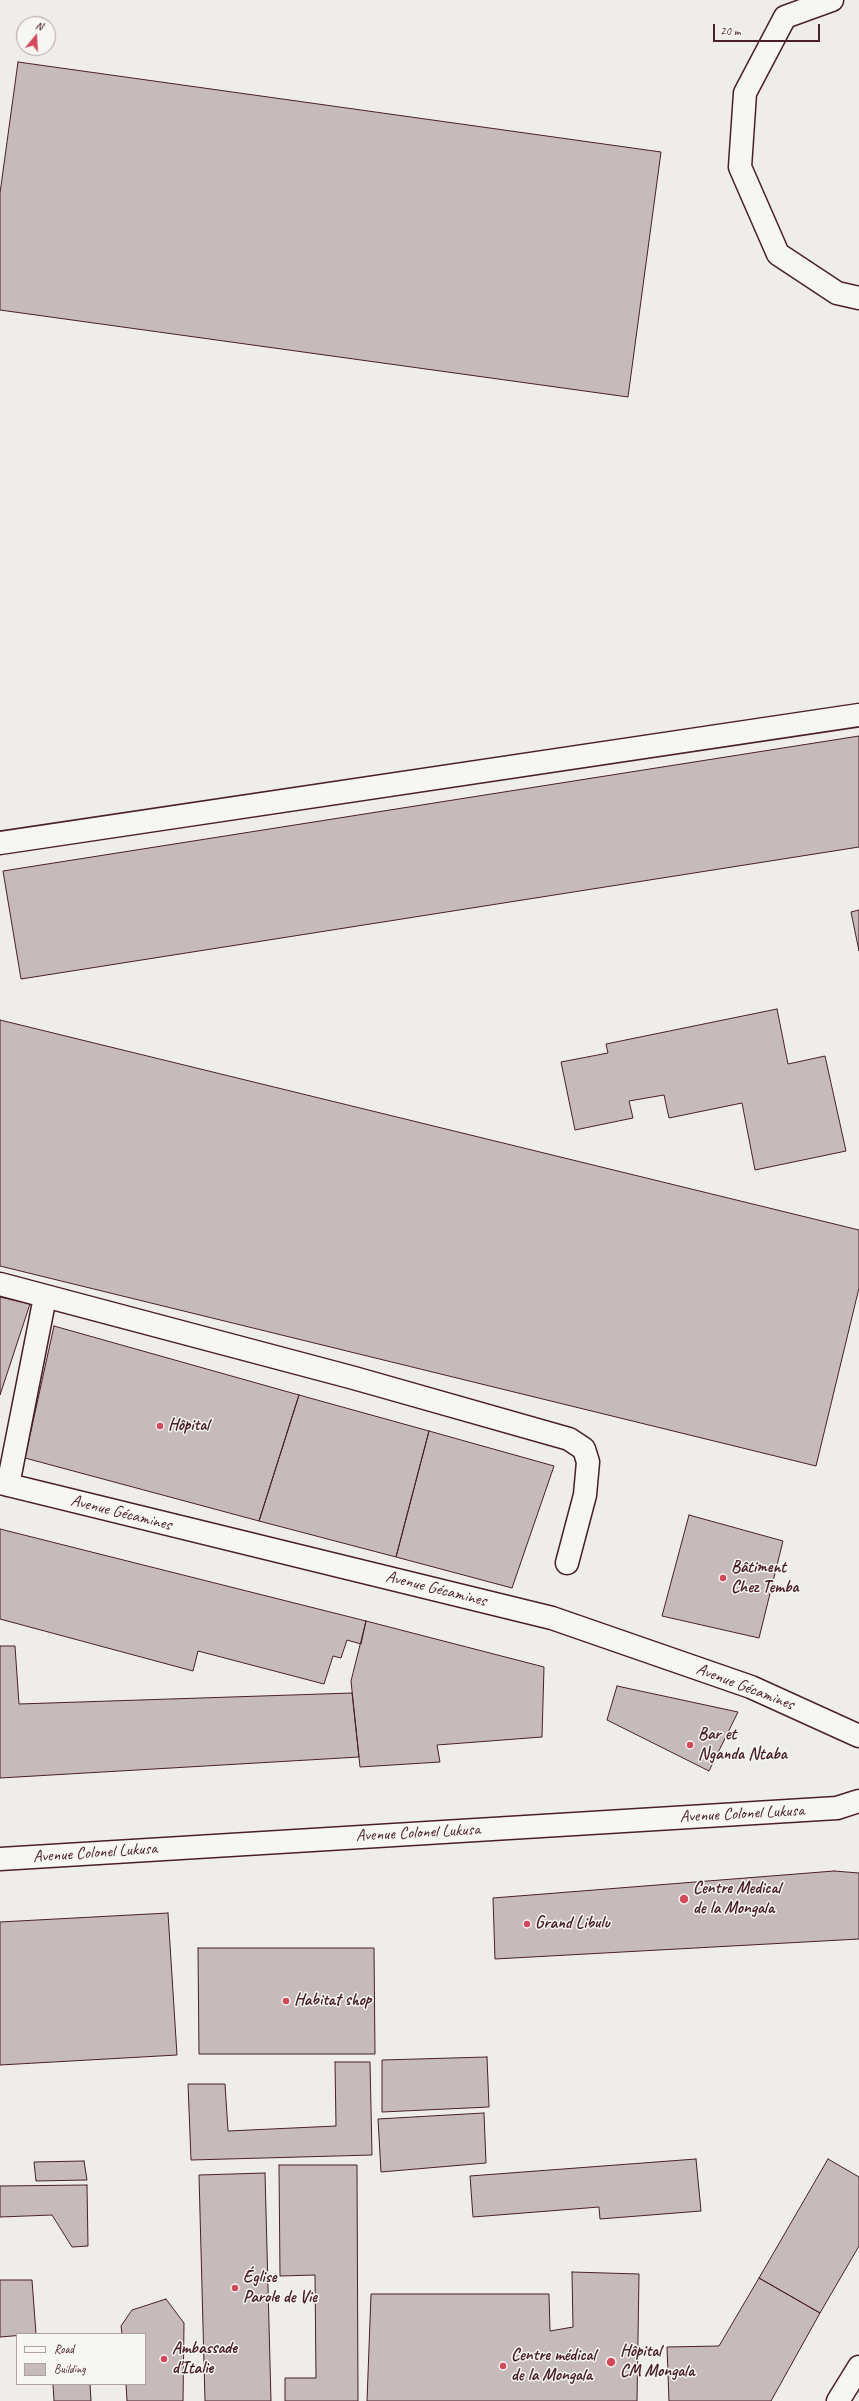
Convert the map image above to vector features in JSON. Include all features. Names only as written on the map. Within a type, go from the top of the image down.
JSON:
[{"type":"street","points":[[832,0],[784,17],[745,93],[740,167],[778,254],[837,293],[859,298]]},
{"type":"street","points":[[0,843],[859,715]]},
{"type":"street","points":[[0,1284],[354,1378],[569,1439],[584,1449],[588,1462],[585,1495],[567,1563]]},
{"type":"street","points":[[4,1484],[45,1297]]},
{"type":"street","name":"Avenue Gécamines","points":[[4,1484],[552,1618],[751,1687],[859,1736]]},
{"type":"street","name":"Avenue Colonel Lukusa","points":[[0,1859],[837,1808],[859,1801]]},
{"type":"street","name":"Avenue Colonel Lukusa","points":[[837,1808],[859,1813]]},
{"type":"street","points":[[838,2401],[859,2367]]},
{"type":"building","points":[[18,62],[661,152],[628,397],[0,310],[0,193]]},
{"type":"building","points":[[859,736],[859,847],[21,979],[3,871]]},
{"type":"building","points":[[859,910],[859,951],[851,912]]},
{"type":"building","points":[[777,1009],[788,1064],[825,1056],[846,1151],[755,1170],[742,1103],[669,1118],[664,1095],[629,1101],[633,1118],[575,1130],[561,1062],[608,1053],[606,1044]]},
{"type":"building","points":[[0,1020],[859,1230],[859,1288],[816,1466],[0,1266]]},
{"type":"building","points":[[0,1297],[30,1304],[0,1395]]},
{"type":"building","name":"Hôpital","points":[[54,1326],[299,1395],[259,1521],[25,1458]]},
{"type":"building","points":[[299,1395],[429,1431],[396,1557],[259,1521]]},
{"type":"building","points":[[429,1431],[554,1466],[512,1588],[396,1557]]},
{"type":"building","name":"Bâtiment Chez Temba","points":[[689,1515],[783,1541],[759,1638],[662,1616]]},
{"type":"building","points":[[0,1529],[366,1621],[361,1644],[347,1640],[341,1658],[333,1656],[324,1684],[198,1651],[193,1671],[0,1619]]},
{"type":"building","points":[[366,1621],[544,1667],[542,1737],[437,1745],[440,1762],[360,1767],[351,1681]]},
{"type":"building","points":[[0,1646],[15,1646],[19,1704],[352,1693],[359,1757],[0,1778]]},
{"type":"building","name":"Bar et Nganda Ntaba","points":[[617,1686],[738,1712],[709,1771],[607,1720]]},
{"type":"building","points":[[834,1871],[859,1873],[859,1939],[495,1959],[493,1898]]},
{"type":"building","points":[[168,1913],[177,2055],[0,2065],[0,1922]]},
{"type":"building","name":"Habitat shop","points":[[198,1948],[374,1948],[375,2054],[199,2054]]},
{"type":"building","points":[[487,2057],[489,2107],[382,2112],[382,2060]]},
{"type":"building","points":[[335,2062],[370,2062],[372,2155],[191,2160],[188,2084],[225,2084],[228,2131],[336,2126]]},
{"type":"building","points":[[484,2113],[486,2163],[381,2172],[378,2119]]},
{"type":"building","points":[[696,2159],[701,2211],[600,2219],[599,2207],[473,2217],[470,2176]]},
{"type":"building","points":[[828,2159],[859,2177],[859,2246],[820,2313],[759,2278]]},
{"type":"building","points":[[84,2161],[87,2180],[36,2181],[34,2162]]},
{"type":"building","points":[[279,2165],[357,2165],[358,2401],[285,2401],[285,2378],[316,2378],[315,2275],[280,2276]]},
{"type":"building","name":"Église Parole de Vie","points":[[265,2173],[271,2401],[205,2401],[199,2175]]},
{"type":"building","points":[[87,2185],[88,2246],[72,2247],[52,2215],[0,2217],[0,2186]]},
{"type":"building","name":"Centre médical de la Mongala","points":[[572,2272],[639,2274],[637,2401],[367,2401],[371,2294],[549,2294],[550,2331],[573,2327]]},
{"type":"building","points":[[759,2278],[820,2313],[771,2401],[669,2401],[667,2347],[719,2346]]},
{"type":"building","points":[[0,2280],[32,2280],[36,2333],[16,2333],[16,2336],[0,2337]]},
{"type":"building","name":"Ambassade d'Italie","points":[[166,2299],[184,2323],[183,2401],[127,2401],[126,2385],[146,2385],[146,2333],[122,2333],[121,2326],[132,2310]]},
{"type":"building","points":[[53,2385],[90,2385],[91,2401],[54,2401]]},
{"type":"place","name":"Hôpital","points":[[160,1426]]},
{"type":"place","name":"Bâtiment Chez Temba","points":[[723,1578]]},
{"type":"place","name":"Bar et Nganda Ntaba","points":[[690,1745]]},
{"type":"place","name":"Centre Medical de la Mongala","points":[[684,1899]]},
{"type":"place","name":"Grand Libulu","points":[[527,1924]]},
{"type":"place","name":"Habitat shop","points":[[286,2001]]},
{"type":"place","name":"Église Parole de Vie","points":[[235,2288]]},
{"type":"place","name":"Ambassade d'Italie","points":[[164,2359]]},
{"type":"place","name":"Hôpital CM Mongala","points":[[611,2362]]},
{"type":"place","name":"Centre médical de la Mongala","points":[[503,2366]]}]
